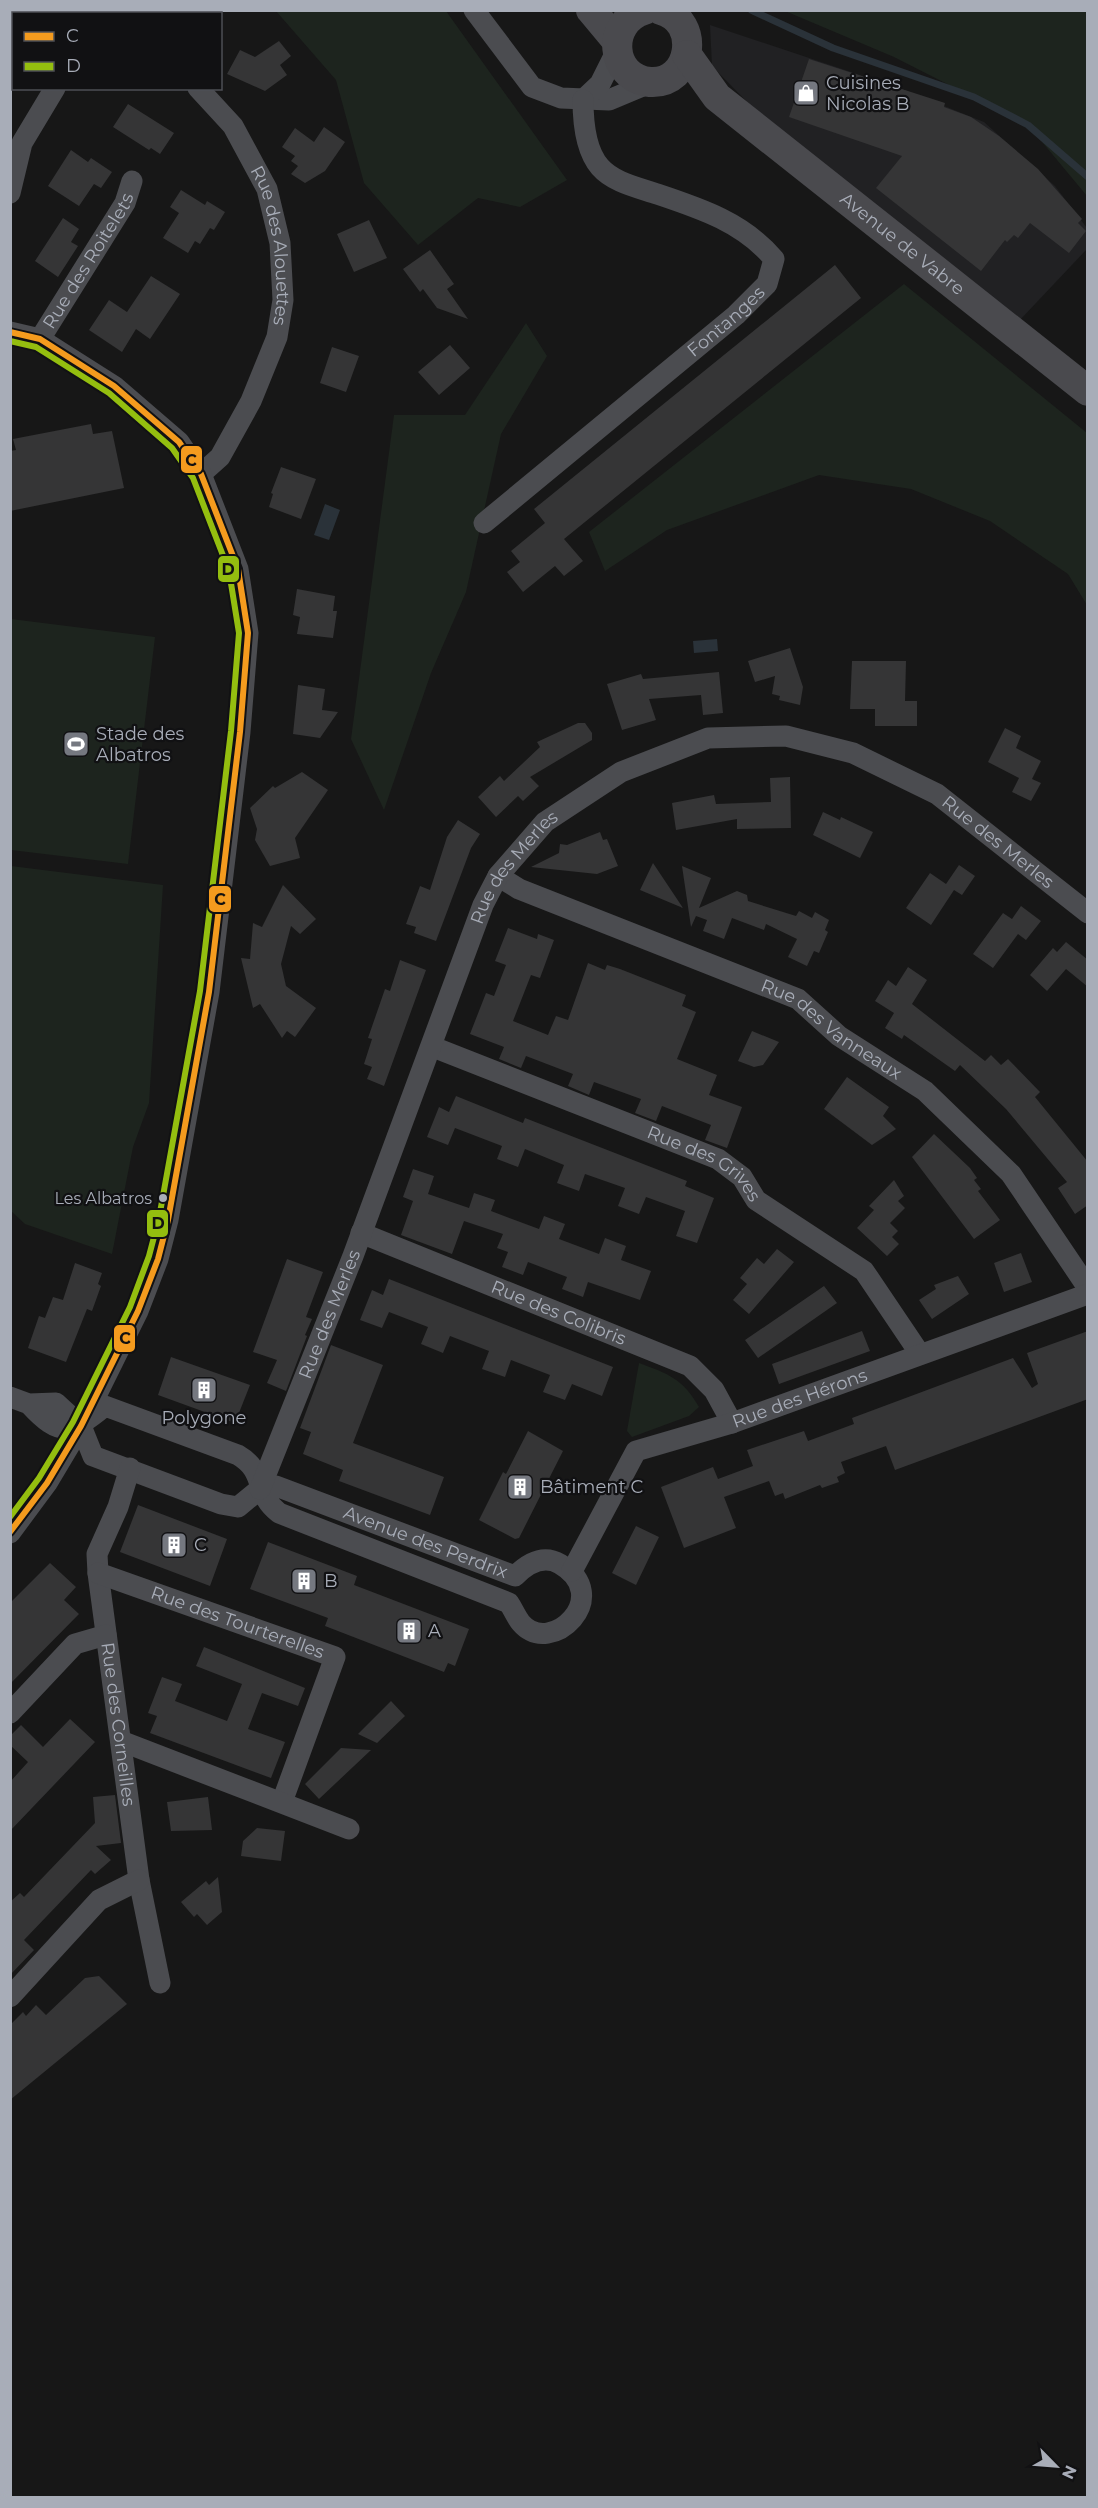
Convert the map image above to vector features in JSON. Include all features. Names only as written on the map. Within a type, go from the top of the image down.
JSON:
[{"type":"main road","points":[[591,10],[616,46],[629,74],[639,80],[658,81],[679,69],[688,50],[699,10]]},
{"type":"main road","points":[[616,46],[620,28],[643,11],[675,18],[683,25],[688,50]]},
{"type":"main road","name":"Avenue de Vabre","points":[[688,50],[717,97],[1088,391]]},
{"type":"main road","name":"Avenue de Vabre","points":[[658,81],[717,97]]},
{"type":"street","points":[[474,10],[532,87],[561,98],[609,100],[658,81]]},
{"type":"street","points":[[583,100],[600,84],[616,46]]},
{"type":"street","points":[[10,193],[22,143],[54,90]]},
{"type":"street","name":"Rue des Alouettes","points":[[200,90],[233,126],[267,189],[280,243],[283,300],[277,337],[251,401],[220,458],[201,474]]},
{"type":"street","name":"Fontanges","points":[[484,523],[736,315],[766,284],[774,259],[761,243],[740,227],[694,207],[620,182],[600,167],[592,153],[583,116],[583,100]]},
{"type":"street","name":"Rue des Roitelets","points":[[40,339],[124,203],[132,181]]},
{"type":"street","points":[[10,332],[40,339],[114,386],[179,442],[201,474],[238,568],[248,633],[240,732],[209,992],[168,1220],[158,1259],[126,1338],[81,1426],[47,1483],[10,1533]]},
{"type":"street","name":"Rue des Merles","points":[[260,1489],[433,1047],[483,905],[498,876],[545,822],[621,772],[708,738],[786,736],[853,753],[937,794],[1088,913]]},
{"type":"street","name":"Rue des Vanneaux","points":[[498,876],[519,889],[798,999],[839,1036],[926,1091],[1011,1174],[1088,1288]]},
{"type":"street","name":"Rue des Grives","points":[[433,1047],[718,1159],[742,1178],[756,1200],[864,1271],[920,1354]]},
{"type":"street","name":"Rue des Colibris","points":[[361,1233],[690,1366],[714,1390],[732,1423]]},
{"type":"street","name":"Rue des Hérons","points":[[572,1571],[636,1451],[732,1423],[1088,1294]]},
{"type":"street","points":[[20,1401],[47,1423],[66,1430],[81,1426]]},
{"type":"street","name":"Avenue des Perdrix","points":[[81,1426],[105,1406],[173,1430],[250,1462],[257,1472],[260,1489],[268,1504],[279,1513],[509,1603],[521,1624],[530,1630],[552,1632],[570,1623],[582,1600],[580,1586],[572,1571],[555,1561],[540,1560],[525,1567],[515,1576],[276,1486],[260,1489]]},
{"type":"street","points":[[81,1426],[93,1456],[221,1504],[238,1507],[260,1489]]},
{"type":"street","name":"Rue des Corneilles","points":[[130,1468],[118,1507],[97,1554],[98,1573],[139,1880],[160,1983]]},
{"type":"street","name":"Rue des Tourterelles","points":[[98,1573],[335,1658],[282,1802]]},
{"type":"street","points":[[10,1713],[75,1644],[106,1635]]},
{"type":"street","points":[[122,1741],[349,1829]]},
{"type":"street","points":[[10,1997],[99,1900],[139,1880]]},
{"type":"shaded area","points":[[276,11],[446,11],[567,180],[520,207],[478,198],[418,245],[364,183],[336,80]]},
{"type":"shaded area","points":[[785,11],[1087,11],[1087,196],[1028,125],[894,57]]},
{"type":"shaded area","points":[[710,25],[902,89],[984,122],[1055,186],[1087,228],[1087,249],[1019,321],[750,105],[712,66]]},
{"type":"shaded area","points":[[904,284],[1087,433],[1087,605],[1068,574],[990,521],[911,489],[819,475],[667,530],[605,571],[589,532]]},
{"type":"shaded area","points":[[526,323],[547,356],[501,434],[466,592],[431,673],[384,810],[351,739],[394,415],[465,415]]},
{"type":"shaded area","points":[[325,504],[340,510],[329,540],[314,535]]},
{"type":"shaded area","name":"Stade des Albatros","points":[[11,619],[155,637],[128,864],[11,850]]},
{"type":"shaded area","points":[[717,639],[718,651],[694,653],[693,641]]},
{"type":"shaded area","points":[[11,866],[163,885],[149,1103],[133,1147],[112,1254],[25,1224],[11,1211]]},
{"type":"shaded area","points":[[639,1363],[681,1384],[699,1407],[689,1416],[632,1437],[627,1431]]},
{"type":"building","points":[[279,41],[291,56],[280,65],[287,75],[265,91],[227,74],[240,50],[255,57]]},
{"type":"building","points":[[809,59],[945,103],[944,107],[971,117],[999,136],[1038,169],[1082,219],[1078,223],[1086,231],[1069,253],[1030,223],[1018,238],[1014,235],[1007,242],[1005,240],[981,271],[876,188],[902,156],[789,117]]},
{"type":"building","points":[[128,104],[174,133],[160,154],[151,148],[149,150],[113,127]]},
{"type":"building","points":[[324,127],[345,142],[325,171],[305,183],[291,174],[298,166],[291,161],[295,156],[282,147],[295,128],[314,142]]},
{"type":"building","points":[[71,150],[88,162],[91,158],[112,172],[101,188],[94,184],[79,206],[48,186]]},
{"type":"building","points":[[181,190],[205,205],[207,201],[225,212],[214,230],[210,228],[200,244],[195,241],[188,253],[163,238],[179,213],[170,207]]},
{"type":"building","points":[[63,218],[79,229],[71,242],[78,246],[58,277],[35,261]]},
{"type":"building","points":[[369,220],[387,258],[354,272],[337,234]]},
{"type":"building","points":[[430,250],[454,284],[447,289],[468,319],[437,308],[423,289],[420,292],[403,269]]},
{"type":"building","points":[[835,265],[861,298],[564,539],[583,561],[564,576],[555,566],[523,592],[507,572],[520,562],[511,551],[545,523],[534,509]]},
{"type":"building","points":[[151,276],[180,294],[150,339],[136,329],[122,352],[89,330],[109,300],[127,312]]},
{"type":"building","points":[[450,345],[470,368],[439,395],[418,372]]},
{"type":"building","points":[[332,347],[359,356],[346,392],[320,383]]},
{"type":"building","points":[[91,424],[93,434],[112,431],[124,488],[10,511],[10,451],[16,450],[13,439]]},
{"type":"building","points":[[281,467],[316,479],[301,519],[269,507],[273,494],[271,493]]},
{"type":"building","points":[[297,589],[335,596],[333,611],[337,611],[333,638],[297,634],[300,617],[293,615]]},
{"type":"building","points":[[790,648],[803,687],[800,705],[779,700],[780,696],[772,694],[775,676],[755,682],[748,661]]},
{"type":"building","points":[[852,661],[906,661],[905,701],[917,701],[917,726],[875,726],[875,709],[850,709]]},
{"type":"building","points":[[719,672],[723,713],[703,715],[701,695],[649,699],[656,720],[622,730],[607,684],[641,674],[643,679]]},
{"type":"building","points":[[298,685],[325,689],[322,710],[338,712],[320,738],[293,734]]},
{"type":"building","points":[[578,723],[585,723],[592,733],[592,740],[530,777],[539,786],[523,801],[518,796],[496,817],[478,797],[500,776],[504,781],[540,747],[537,742]]},
{"type":"building","points":[[1005,728],[1021,736],[1016,748],[1041,761],[1032,779],[1041,783],[1031,801],[1012,792],[1019,778],[988,762]]},
{"type":"building","points":[[302,772],[328,790],[295,838],[300,858],[270,866],[255,840],[257,829],[250,808],[273,786],[275,788]]},
{"type":"building","points":[[790,777],[791,828],[737,829],[737,819],[676,830],[672,803],[714,795],[716,804],[771,802],[770,778]]},
{"type":"building","points":[[823,812],[840,820],[841,817],[873,832],[860,858],[813,835]]},
{"type":"building","points":[[458,820],[480,834],[471,848],[436,941],[414,933],[416,927],[406,924],[420,886],[430,890],[447,837]]},
{"type":"building","points":[[600,832],[603,840],[607,839],[618,866],[597,874],[531,867],[559,853],[560,844],[567,845]]},
{"type":"building","points":[[653,863],[683,908],[640,890]]},
{"type":"building","points":[[959,865],[975,876],[962,895],[954,890],[931,925],[906,908],[930,873],[946,884]]},
{"type":"building","points":[[682,866],[711,878],[699,908],[737,891],[747,895],[748,901],[796,916],[799,911],[812,918],[815,912],[829,920],[825,930],[828,932],[819,953],[814,951],[807,966],[788,957],[797,939],[766,924],[764,930],[732,918],[724,939],[703,931],[707,920],[696,916],[691,927]]},
{"type":"building","points":[[283,885],[316,919],[300,934],[291,926],[281,964],[286,986],[316,1008],[295,1037],[287,1031],[282,1038],[260,1004],[253,1008],[241,958],[250,959],[253,923],[262,927]]},
{"type":"building","points":[[1021,906],[1041,921],[1026,940],[1018,934],[993,968],[973,954],[1003,913],[1012,919]]},
{"type":"building","points":[[508,928],[537,939],[538,934],[554,940],[540,978],[531,975],[513,1021],[548,1035],[556,1016],[568,1020],[588,963],[605,970],[607,965],[620,969],[686,995],[682,1006],[696,1012],[677,1059],[717,1075],[709,1095],[742,1107],[727,1148],[705,1140],[711,1125],[662,1106],[656,1121],[635,1113],[641,1099],[594,1082],[589,1095],[568,1086],[573,1074],[526,1056],[521,1068],[499,1059],[504,1047],[470,1034],[486,993],[494,996],[506,965],[495,961]]},
{"type":"building","points":[[1066,942],[1088,960],[1088,987],[1066,969],[1047,991],[1030,975],[1053,948],[1057,952]]},
{"type":"building","points":[[400,960],[426,970],[384,1086],[367,1079],[372,1067],[364,1064],[372,1039],[368,1038],[385,989],[390,991]]},
{"type":"building","points":[[908,967],[927,980],[912,1004],[985,1061],[991,1055],[1001,1065],[1008,1059],[1040,1092],[1035,1097],[1088,1162],[1088,1205],[1075,1214],[1058,1188],[1067,1182],[1006,1109],[960,1065],[955,1071],[904,1035],[902,1039],[885,1028],[894,1013],[875,1001],[888,980],[896,986]]},
{"type":"building","points":[[752,1031],[779,1042],[763,1065],[754,1067],[738,1061]]},
{"type":"building","points":[[847,1077],[889,1107],[883,1116],[896,1129],[872,1145],[824,1109]]},
{"type":"building","points":[[456,1096],[523,1123],[525,1118],[687,1181],[685,1186],[714,1198],[697,1243],[676,1236],[685,1211],[646,1197],[639,1214],[618,1206],[625,1188],[585,1174],[579,1191],[557,1183],[564,1165],[525,1149],[518,1167],[497,1159],[502,1146],[455,1128],[448,1145],[427,1137],[439,1107],[449,1112]]},
{"type":"building","points":[[934,1134],[970,1168],[977,1178],[974,1180],[981,1189],[978,1191],[1000,1220],[974,1239],[912,1157]]},
{"type":"building","points":[[413,1169],[434,1176],[428,1194],[469,1208],[474,1193],[495,1200],[491,1211],[539,1229],[544,1216],[565,1224],[559,1239],[599,1254],[605,1238],[626,1246],[621,1260],[651,1271],[640,1300],[588,1282],[583,1297],[562,1289],[567,1277],[528,1262],[523,1275],[502,1267],[508,1252],[497,1248],[503,1234],[464,1221],[452,1254],[401,1235],[413,1201],[403,1197]]},
{"type":"building","points":[[894,1180],[904,1196],[898,1201],[905,1208],[890,1223],[898,1231],[892,1237],[899,1244],[887,1256],[857,1228],[874,1210],[869,1206]]},
{"type":"building","points":[[777,1249],[794,1262],[749,1314],[733,1300],[747,1284],[740,1278],[757,1258],[764,1264]]},
{"type":"building","points":[[1021,1253],[1032,1282],[1004,1292],[994,1263]]},
{"type":"building","points":[[287,1259],[323,1272],[306,1317],[312,1319],[305,1335],[307,1336],[286,1391],[267,1383],[277,1360],[253,1352]]},
{"type":"building","points":[[75,1263],[102,1273],[98,1284],[101,1286],[92,1311],[87,1309],[66,1362],[28,1348],[39,1316],[45,1318],[53,1297],[63,1300]]},
{"type":"building","points":[[958,1276],[969,1294],[932,1319],[919,1300],[936,1289],[934,1285]]},
{"type":"building","points":[[389,1279],[613,1367],[602,1396],[572,1384],[565,1400],[543,1392],[550,1375],[511,1360],[505,1377],[482,1369],[489,1351],[450,1336],[443,1353],[421,1344],[428,1327],[389,1312],[382,1328],[360,1320],[372,1290],[383,1295]]},
{"type":"building","points":[[824,1286],[837,1303],[758,1358],[745,1340]]},
{"type":"building","points":[[862,1331],[870,1351],[779,1384],[772,1364]]},
{"type":"building","points":[[1088,1331],[1088,1399],[895,1470],[886,1446],[841,1462],[845,1473],[837,1477],[839,1482],[822,1488],[820,1485],[785,1499],[783,1493],[775,1496],[769,1481],[724,1497],[736,1528],[684,1548],[661,1487],[713,1467],[718,1479],[753,1466],[747,1450],[804,1431],[808,1441],[854,1424],[852,1418],[1013,1358],[1032,1388],[1038,1384],[1027,1353]]},
{"type":"building","points":[[331,1345],[383,1365],[353,1443],[444,1477],[430,1515],[339,1481],[343,1470],[303,1454],[311,1432],[300,1428]]},
{"type":"building","name":"Polygone","points":[[171,1357],[250,1385],[235,1423],[158,1395]]},
{"type":"building","name":"Bâtiment C","points":[[528,1431],[563,1451],[519,1538],[515,1539],[479,1520],[503,1472],[506,1474]]},
{"type":"building","name":"C","points":[[138,1505],[227,1539],[210,1586],[120,1552]]},
{"type":"building","points":[[636,1526],[659,1537],[636,1585],[612,1573]]},
{"type":"building","points":[[268,1542],[357,1576],[354,1585],[469,1629],[455,1666],[448,1663],[444,1672],[325,1626],[328,1618],[250,1589]]},
{"type":"building","points":[[50,1563],[76,1587],[64,1600],[79,1614],[10,1684],[10,1603]]},
{"type":"building","points":[[204,1647],[305,1688],[298,1706],[262,1693],[248,1729],[285,1742],[271,1778],[150,1733],[157,1716],[148,1713],[162,1677],[182,1684],[175,1701],[227,1721],[242,1684],[196,1666]]},
{"type":"building","points":[[391,1701],[405,1716],[377,1743],[358,1734]]},
{"type":"building","points":[[70,1719],[95,1742],[10,1831],[10,1782],[28,1762],[10,1745],[10,1736],[21,1725],[43,1747]]},
{"type":"building","points":[[341,1748],[371,1750],[319,1799],[305,1784]]},
{"type":"building","points":[[115,1795],[121,1843],[96,1846],[111,1860],[95,1874],[91,1870],[24,1940],[34,1950],[10,1975],[10,1902],[20,1893],[24,1897],[95,1823],[93,1797]]},
{"type":"building","points":[[208,1797],[212,1830],[171,1831],[167,1802]]},
{"type":"building","points":[[257,1828],[285,1831],[281,1861],[241,1856],[243,1841]]},
{"type":"building","points":[[218,1877],[222,1912],[207,1925],[197,1914],[194,1917],[181,1902],[206,1881],[209,1885]]},
{"type":"building","points":[[99,1976],[127,2004],[10,2100],[10,2025],[23,2012],[26,2016],[36,2005],[46,2015],[85,1978]]},
{"type":"waterway","points":[[751,10],[833,48],[974,97],[1028,125],[1088,177]]},
{"type":"transit line","name":"C","points":[[10,332],[40,339],[114,386],[179,442],[201,474],[238,569],[248,633],[240,732],[209,992],[168,1220],[158,1259],[138,1311],[81,1426],[47,1483],[10,1532]]},
{"type":"transit line","name":"D","points":[[10,341],[36,347],[109,393],[172,448],[193,478],[229,571],[239,633],[231,731],[200,991],[159,1218],[149,1256],[130,1307],[73,1422],[39,1478],[10,1517]]},
{"type":"place","name":"Cuisines Nicolas B","points":[[806,93]]},
{"type":"place","name":"Stade des Albatros","points":[[76,744]]},
{"type":"place","name":"Les Albatros","points":[[163,1198]]},
{"type":"place","name":"Polygone","points":[[204,1390]]},
{"type":"place","name":"Bâtiment C","points":[[520,1487]]},
{"type":"place","name":"C","points":[[174,1545]]},
{"type":"place","name":"B","points":[[304,1581]]},
{"type":"place","name":"A","points":[[409,1631]]}]
